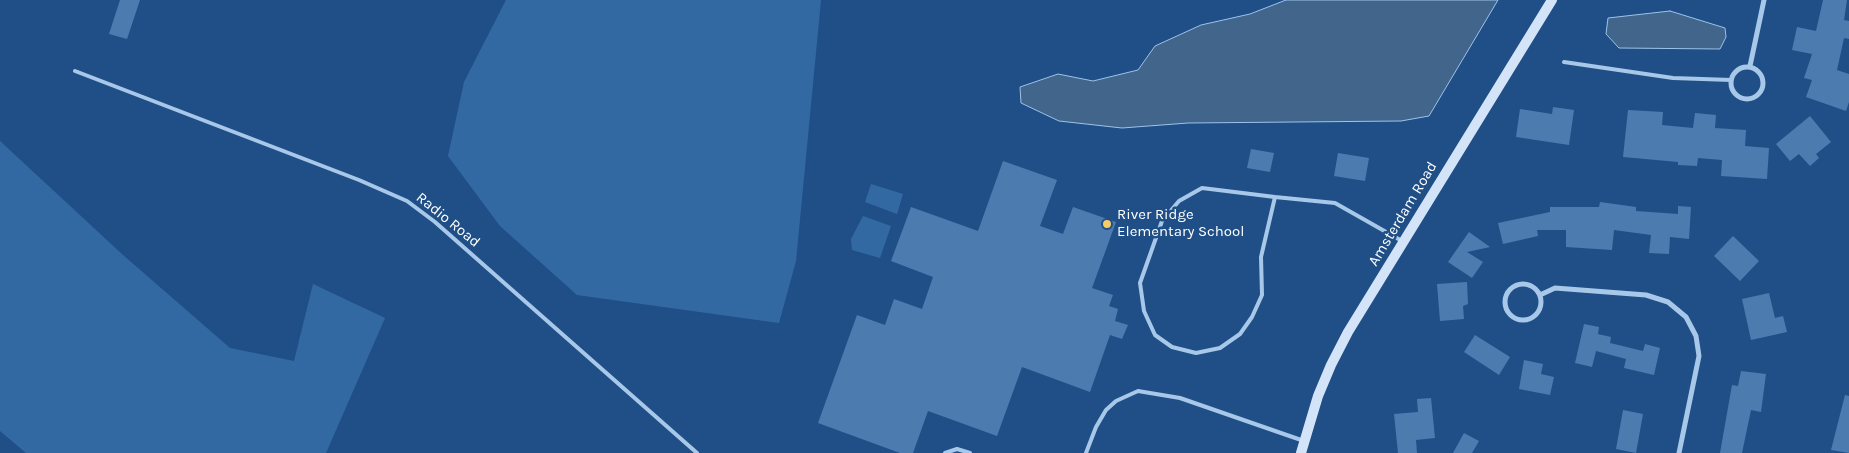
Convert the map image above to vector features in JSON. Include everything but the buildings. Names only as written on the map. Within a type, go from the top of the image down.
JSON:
[{"type":"main road","name":"Amsterdam Road","points":[[1301,453],[1331,365],[1552,0]]},
{"type":"street","points":[[1750,66],[1764,0]]},
{"type":"street","points":[[1750,66],[1759,71],[1764,81],[1764,87],[1757,96],[1742,98],[1733,91],[1731,80],[1736,72],[1750,66]]},
{"type":"street","points":[[1527,284],[1533,286],[1540,295],[1541,307],[1534,317],[1528,320],[1517,319],[1508,311],[1505,300],[1507,294],[1516,286],[1527,284]]},
{"type":"street","points":[[1540,295],[1556,288],[1646,295],[1668,302],[1686,317],[1696,336],[1699,356],[1679,453]]},
{"type":"lane","points":[[1564,62],[1673,78],[1731,80]]},
{"type":"lane","name":"Radio Road","points":[[75,71],[360,180],[407,201],[435,222],[697,453]]},
{"type":"lane","points":[[1275,197],[1261,257],[1262,295],[1252,318],[1240,334],[1220,348],[1196,353],[1172,347],[1154,335],[1144,311],[1140,283],[1162,221],[1180,201],[1202,188],[1335,204],[1404,242]]},
{"type":"lane","points":[[1086,453],[1096,427],[1106,410],[1116,401],[1138,391],[1180,398],[1304,442]]},
{"type":"lane","points":[[945,453],[957,449],[970,453]]},
{"type":"shaded area","points":[[506,0],[821,0],[796,261],[779,323],[577,295],[500,226],[448,156],[464,82]]},
{"type":"shaded area","points":[[1286,0],[1498,0],[1429,116],[1401,121],[1188,123],[1122,128],[1059,121],[1021,103],[1020,87],[1058,74],[1093,81],[1138,70],[1155,46],[1201,25],[1250,14]]},
{"type":"shaded area","points":[[1670,11],[1725,28],[1726,37],[1720,49],[1619,48],[1606,34],[1608,18]]},
{"type":"shaded area","points":[[0,141],[123,255],[230,348],[294,361],[313,284],[385,318],[326,453],[26,453],[0,431]]},
{"type":"shaded area","points":[[871,184],[903,194],[897,214],[865,202]]},
{"type":"shaded area","points":[[863,216],[891,226],[880,258],[852,250],[851,239]]},
{"type":"place","name":"River Ridge Elementary School","points":[[1107,224]]}]
